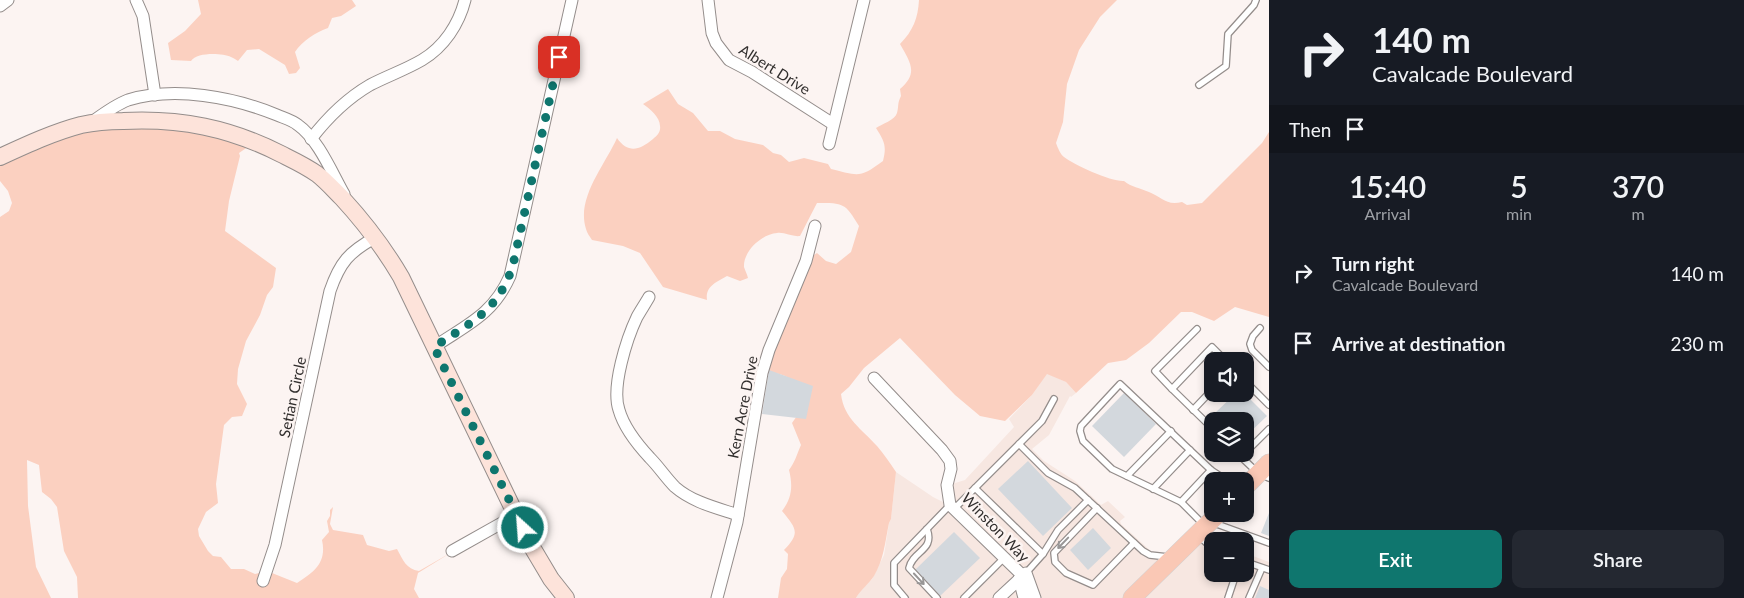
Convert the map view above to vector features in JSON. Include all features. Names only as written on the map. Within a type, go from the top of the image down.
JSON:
[{"type":"main road","points":[[0,157],[71,128],[91,123],[140,120],[176,122],[215,128],[246,137],[295,160],[318,175],[352,209],[376,237],[401,277],[516,515],[543,566],[566,598]]},
{"type":"main road","points":[[1254,480],[1265,471]]},
{"type":"main road","points":[[1132,598],[1208,524]]},
{"type":"street","points":[[0,6],[8,0]]},
{"type":"street","points":[[136,0],[143,16],[155,96]]},
{"type":"street","points":[[311,139],[325,121],[346,102],[382,78],[422,60],[435,50],[458,22],[466,0]]},
{"type":"street","points":[[434,347],[481,317],[506,286],[510,276],[572,0]]},
{"type":"street","name":"Albert Drive","points":[[708,0],[712,33],[716,43],[729,60],[752,72],[833,124]]},
{"type":"street","points":[[829,144],[864,0]]},
{"type":"street","points":[[91,123],[117,105],[129,100],[155,96],[174,94],[206,96],[250,105],[292,121],[299,126],[311,139],[352,209]]},
{"type":"street","name":"Kern Acre Drive","points":[[717,598],[738,515],[762,373],[769,350],[806,261],[815,226]]},
{"type":"street","name":"Setian Circle","points":[[263,581],[275,544],[330,291],[336,274],[345,259],[376,237]]},
{"type":"street","points":[[648,297],[634,324],[618,375],[618,407],[622,420],[642,448],[676,488],[693,498],[738,515]]},
{"type":"street","name":"Winston Way","points":[[874,378],[942,450],[950,461],[951,469],[946,485],[952,507],[1023,576]]},
{"type":"street","points":[[452,551],[516,515]]},
{"type":"street","points":[[999,598],[1023,576]]},
{"type":"street","points":[[1023,576],[1024,598]]},
{"type":"street","points":[[1023,576],[1035,598]]},
{"type":"lane","points":[[1199,85],[1226,66],[1228,34],[1254,5],[1256,0]]},
{"type":"lane","points":[[1260,328],[1253,336],[1250,344],[1252,350],[1269,366]]},
{"type":"lane","points":[[1197,329],[1155,371],[1204,420]]},
{"type":"lane","points":[[1207,352],[1212,347],[1217,352]]},
{"type":"lane","points":[[1172,389],[1204,355]]},
{"type":"lane","points":[[1214,472],[1120,384],[1084,421],[1080,431],[1083,441],[1112,469],[1181,502],[1208,524],[1269,543]]},
{"type":"lane","points":[[1254,390],[1269,405]]},
{"type":"lane","points":[[1193,410],[1204,398]]},
{"type":"lane","points":[[905,598],[894,585],[894,563],[927,529],[975,488],[1042,421],[1054,399]]},
{"type":"lane","points":[[1254,443],[1269,429]]},
{"type":"lane","points":[[1127,476],[1171,432]]},
{"type":"lane","points":[[1019,444],[1048,473],[1075,488],[1143,552],[1150,555],[1173,558]]},
{"type":"lane","points":[[1154,489],[1190,450]]},
{"type":"lane","points":[[1253,462],[1265,471]]},
{"type":"lane","points":[[1181,502],[1211,470]]},
{"type":"lane","points":[[975,488],[1042,554]]},
{"type":"lane","points":[[1023,576],[1042,554],[1058,530],[1088,500]]},
{"type":"lane","points":[[1097,508],[1054,552],[1055,562],[1066,573],[1093,585],[1134,543]]},
{"type":"lane","points":[[927,529],[930,537],[928,543],[910,563],[909,568],[938,598]]},
{"type":"lane","points":[[964,598],[1004,558]]},
{"type":"lane","points":[[1254,565],[1269,570]]},
{"type":"lane","points":[[1249,598],[1262,568]]},
{"type":"lane","points":[[1228,598],[1233,582]]},
{"type":"shaded area","points":[[198,0],[352,0],[356,6],[341,16],[332,18],[328,28],[314,34],[301,44],[295,52],[300,68],[296,73],[289,74],[285,65],[259,49],[247,50],[238,61],[232,57],[216,54],[199,56],[191,61],[171,60],[168,43],[185,31],[201,14]]},
{"type":"shaded area","points":[[919,0],[1117,0],[1100,17],[1079,50],[1067,84],[1063,122],[1056,143],[1063,156],[1076,164],[1102,176],[1124,181],[1168,202],[1182,202],[1187,205],[1202,203],[1262,143],[1269,132],[1269,317],[1235,307],[1214,321],[1192,312],[1181,312],[1149,343],[1126,360],[1108,363],[1076,393],[1066,382],[1047,374],[1032,395],[1005,421],[980,416],[955,395],[900,338],[864,368],[841,394],[850,417],[880,449],[896,472],[891,519],[877,570],[856,598],[778,598],[781,578],[787,569],[788,554],[784,550],[795,535],[791,522],[782,511],[791,492],[789,470],[801,445],[792,423],[799,413],[797,393],[793,381],[783,375],[763,370],[808,259],[817,253],[826,261],[836,264],[851,252],[859,226],[843,206],[833,203],[817,203],[800,236],[777,233],[765,236],[754,244],[747,255],[744,267],[748,278],[740,281],[727,276],[710,288],[707,300],[663,287],[640,253],[623,246],[592,240],[586,229],[585,206],[593,182],[617,138],[625,146],[634,149],[643,146],[658,134],[660,123],[658,119],[643,104],[668,89],[678,104],[693,113],[708,131],[720,131],[735,139],[763,145],[789,162],[804,158],[828,164],[831,169],[854,174],[864,173],[869,170],[883,161],[885,151],[884,143],[876,128],[896,115],[901,96],[900,89],[906,83],[911,72],[911,67],[900,44],[914,24]]},
{"type":"shaded area","points":[[117,121],[255,142],[239,153],[240,156],[229,201],[225,231],[276,268],[273,287],[267,295],[260,315],[246,341],[238,369],[237,384],[247,404],[242,416],[232,417],[224,425],[216,484],[218,503],[206,512],[198,529],[199,536],[208,551],[213,556],[221,557],[231,569],[244,569],[255,574],[267,571],[297,583],[314,571],[321,561],[323,555],[322,540],[329,532],[327,521],[330,516],[330,510],[333,507],[330,524],[333,530],[363,535],[367,545],[389,551],[397,549],[405,563],[415,570],[419,571],[452,552],[418,573],[414,589],[419,598],[78,598],[77,577],[64,551],[57,507],[42,492],[39,465],[27,460],[28,506],[36,567],[51,598],[0,598],[0,217],[9,211],[12,203],[8,191],[0,181],[0,157]]},
{"type":"shaded area","points":[[1047,373],[1066,382],[1076,393],[1070,396],[1049,435],[1032,449],[1044,461],[1075,481],[1101,505],[1108,501],[1125,517],[1120,521],[1121,524],[1165,564],[1195,535],[1204,538],[1204,582],[1254,582],[1254,556],[1269,562],[1269,598],[856,598],[859,592],[872,579],[884,555],[891,519],[896,472],[943,502],[954,497],[952,484],[965,480],[1014,427],[1009,419],[1032,395]]},
{"type":"building","points":[[769,370],[813,386],[806,419],[762,414]]},
{"type":"building","points":[[1124,393],[1156,424],[1124,457],[1092,426]]},
{"type":"building","points":[[1227,402],[1253,402],[1267,416],[1254,428],[1254,412],[1216,412]]},
{"type":"building","points":[[1028,461],[1072,508],[1043,536],[998,489]]},
{"type":"building","points":[[1269,513],[1269,536],[1261,533]]},
{"type":"building","points":[[1093,528],[1111,548],[1088,570],[1070,550]]},
{"type":"building","points":[[954,532],[980,558],[940,596],[915,570]]},
{"type":"building","points":[[1260,586],[1269,590],[1269,598],[1255,598]]},
{"type":"route","points":[[523,528],[434,347],[481,317],[506,286],[513,265],[559,57]]}]
